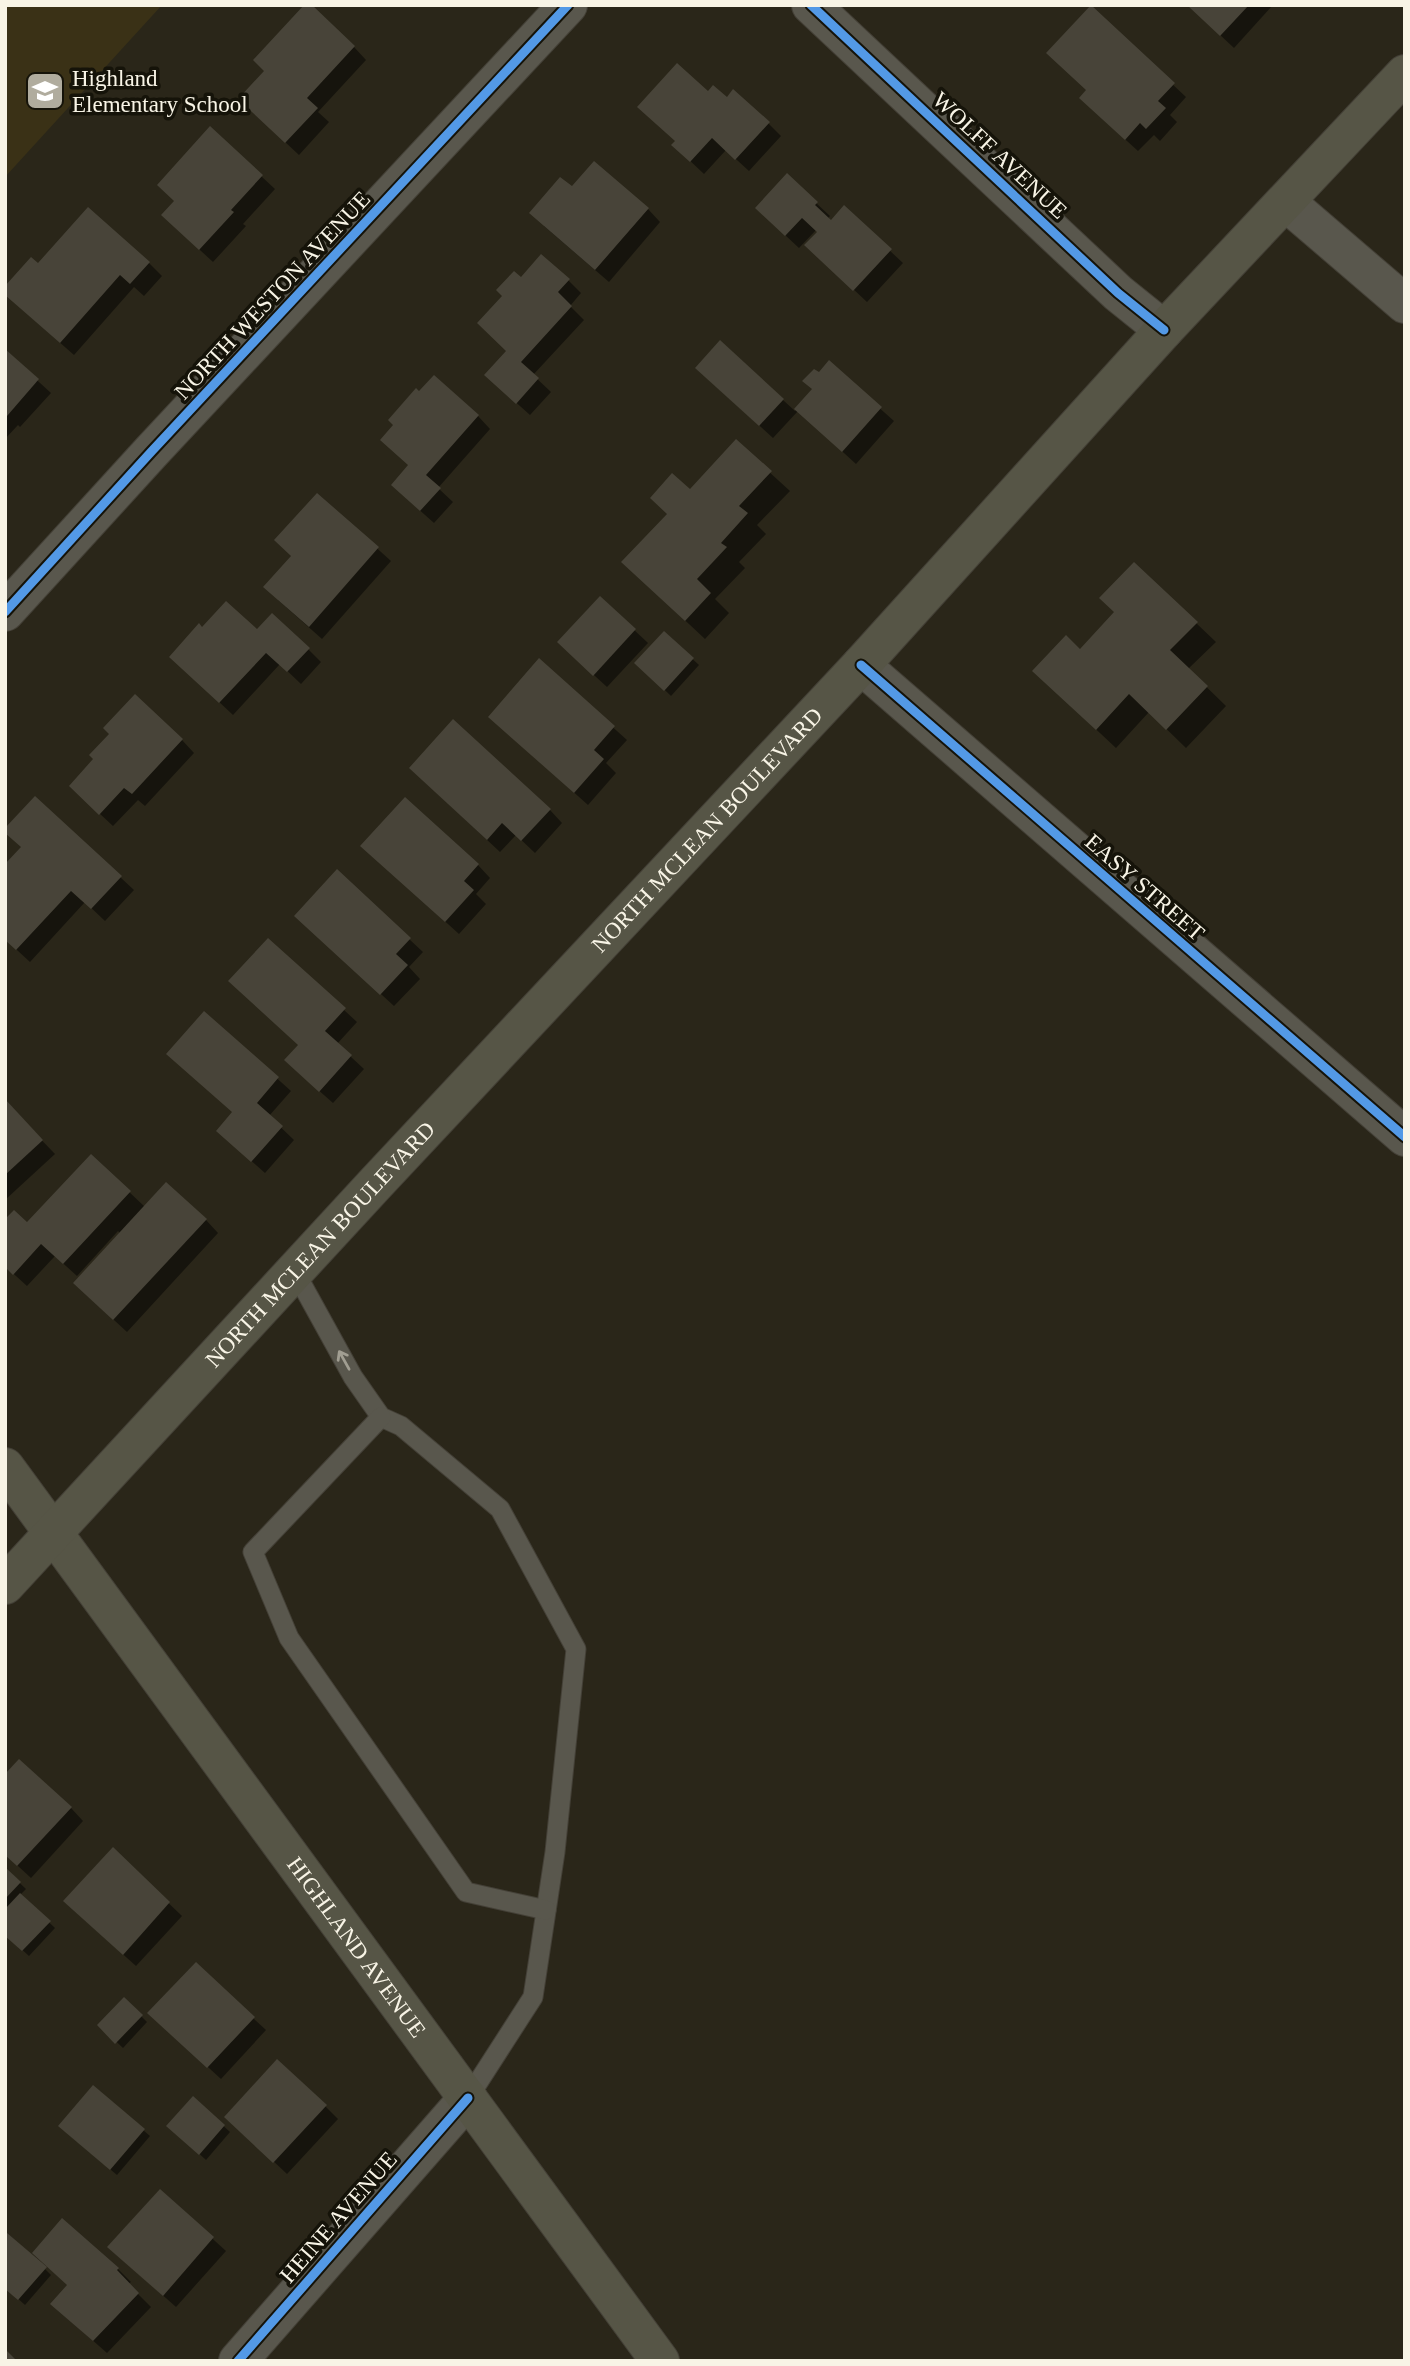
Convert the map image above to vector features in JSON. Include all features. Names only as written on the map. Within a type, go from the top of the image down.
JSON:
[{"type":"main road","name":"NORTH MCLEAN BOULEVARD","points":[[5,1585],[861,665],[1164,330],[1405,74]]},
{"type":"main road","name":"HIGHLAND AVENUE","points":[[5,1467],[660,2361]]},
{"type":"street","name":"NORTH WESTON AVENUE","points":[[5,612],[568,5]]},
{"type":"street","name":"WOLFF AVENUE","points":[[811,5],[1118,293],[1164,330]]},
{"type":"street","points":[[1286,202],[1405,304]]},
{"type":"street","name":"EASY STREET","points":[[861,665],[1405,1137]]},
{"type":"street","name":"HEINE AVENUE","points":[[238,2361],[468,2098]]},
{"type":"lane","points":[[295,1272],[353,1377],[381,1417],[401,1426],[500,1509],[576,1648],[555,1852],[533,1997],[468,2098]]},
{"type":"lane","points":[[381,1417],[253,1552],[289,1638],[466,1892],[546,1910]]},
{"type":"shaded area","name":"Highland Elementary School","points":[[5,5],[162,5],[5,177]]},
{"type":"building","points":[[304,5],[312,5],[355,46],[307,98],[318,108],[285,143],[238,99],[264,71],[253,60]]},
{"type":"building","points":[[1091,5],[1175,83],[1158,101],[1166,108],[1146,129],[1140,123],[1125,140],[1079,98],[1086,90],[1046,53]]},
{"type":"building","points":[[1187,5],[1249,5],[1220,36]]},
{"type":"building","points":[[677,63],[708,91],[713,85],[727,97],[733,89],[770,122],[735,160],[712,138],[690,162],[671,145],[675,141],[637,107]]},
{"type":"building","points":[[210,126],[263,175],[199,250],[161,215],[174,201],[157,185]]},
{"type":"building","points":[[594,161],[649,208],[595,270],[529,213],[560,177],[572,186]]},
{"type":"building","points":[[787,173],[818,202],[815,205],[831,220],[844,205],[892,249],[853,291],[804,245],[817,232],[802,218],[785,236],[755,208]]},
{"type":"building","points":[[88,207],[150,262],[130,284],[120,275],[60,343],[5,295],[5,286],[31,257],[38,263]]},
{"type":"building","points":[[541,254],[570,279],[558,292],[572,306],[521,362],[539,378],[516,404],[484,375],[506,351],[477,323],[502,296],[496,290],[514,271],[521,277]]},
{"type":"building","points":[[720,340],[784,399],[759,426],[695,368]]},
{"type":"building","points":[[5,349],[39,379],[7,416],[5,415]]},
{"type":"building","points":[[829,360],[882,407],[842,452],[794,409],[812,389],[802,381],[814,369],[819,372]]},
{"type":"building","points":[[434,375],[479,415],[426,475],[441,488],[420,511],[391,485],[408,465],[380,440],[393,425],[388,420],[416,388],[419,391]]},
{"type":"building","points":[[736,439],[772,471],[739,506],[748,513],[721,543],[727,547],[697,579],[711,593],[685,621],[621,562],[667,514],[650,498],[672,473],[690,489]]},
{"type":"building","points":[[317,493],[379,547],[309,627],[263,587],[291,556],[274,540]]},
{"type":"building","points":[[1134,562],[1198,622],[1170,650],[1208,686],[1166,730],[1129,694],[1096,730],[1032,671],[1066,635],[1080,649],[1114,612],[1099,598]]},
{"type":"building","points":[[600,596],[636,629],[593,676],[557,642]]},
{"type":"building","points":[[226,601],[257,629],[272,613],[310,648],[287,672],[266,653],[219,703],[169,657],[199,623],[202,627]]},
{"type":"building","points":[[664,631],[694,658],[664,691],[634,663]]},
{"type":"building","points":[[539,658],[615,726],[594,750],[604,759],[574,793],[488,717]]},
{"type":"building","points":[[135,694],[183,739],[132,794],[124,788],[99,815],[69,786],[93,759],[89,755],[109,734],[103,728]]},
{"type":"building","points":[[453,719],[551,809],[521,841],[502,823],[487,840],[409,768]]},
{"type":"building","points":[[35,796],[122,876],[91,909],[71,891],[16,950],[5,940],[5,864],[21,847],[5,833],[5,828]]},
{"type":"building","points":[[405,797],[479,864],[464,881],[474,890],[445,922],[360,846]]},
{"type":"building","points":[[337,869],[411,938],[396,954],[408,965],[380,995],[294,916]]},
{"type":"building","points":[[268,938],[346,1008],[325,1031],[352,1055],[319,1092],[284,1060],[298,1045],[228,981]]},
{"type":"building","points":[[204,1011],[279,1077],[257,1103],[283,1126],[251,1162],[216,1131],[232,1112],[166,1054]]},
{"type":"building","points":[[5,1099],[43,1140],[5,1175]]},
{"type":"building","points":[[91,1154],[131,1191],[63,1264],[41,1244],[13,1275],[5,1267],[5,1219],[14,1210],[27,1222]]},
{"type":"building","points":[[166,1182],[207,1219],[113,1320],[73,1283]]},
{"type":"building","points":[[19,1759],[72,1807],[17,1866],[5,1855],[5,1774]]},
{"type":"building","points":[[113,1847],[170,1902],[123,1955],[63,1901]]},
{"type":"building","points":[[5,1867],[21,1882],[5,1899]]},
{"type":"building","points":[[20,1893],[51,1921],[22,1951],[5,1936],[5,1909]]},
{"type":"building","points":[[196,1962],[255,2017],[207,2068],[147,2013]]},
{"type":"building","points":[[124,1997],[143,2015],[115,2044],[97,2025]]},
{"type":"building","points":[[277,2059],[327,2105],[273,2163],[224,2117]]},
{"type":"building","points":[[93,2085],[145,2129],[110,2170],[58,2126]]},
{"type":"building","points":[[193,2096],[225,2125],[199,2155],[166,2126]]},
{"type":"building","points":[[160,2189],[214,2237],[163,2296],[107,2247]]},
{"type":"building","points":[[62,2218],[119,2268],[117,2270],[139,2293],[93,2341],[50,2304],[67,2285],[32,2253]]},
{"type":"building","points":[[7,2233],[47,2267],[18,2300],[5,2289]]},
{"type":"building","points":[[5,2349],[17,2361],[5,2361]]},
{"type":"cycle path","points":[[5,612],[568,5]]},
{"type":"cycle path","points":[[811,5],[1118,293],[1164,330]]},
{"type":"cycle path","points":[[861,665],[1405,1137]]},
{"type":"cycle path","points":[[238,2361],[468,2098]]},
{"type":"place","name":"Highland Elementary School","points":[[45,91]]}]
